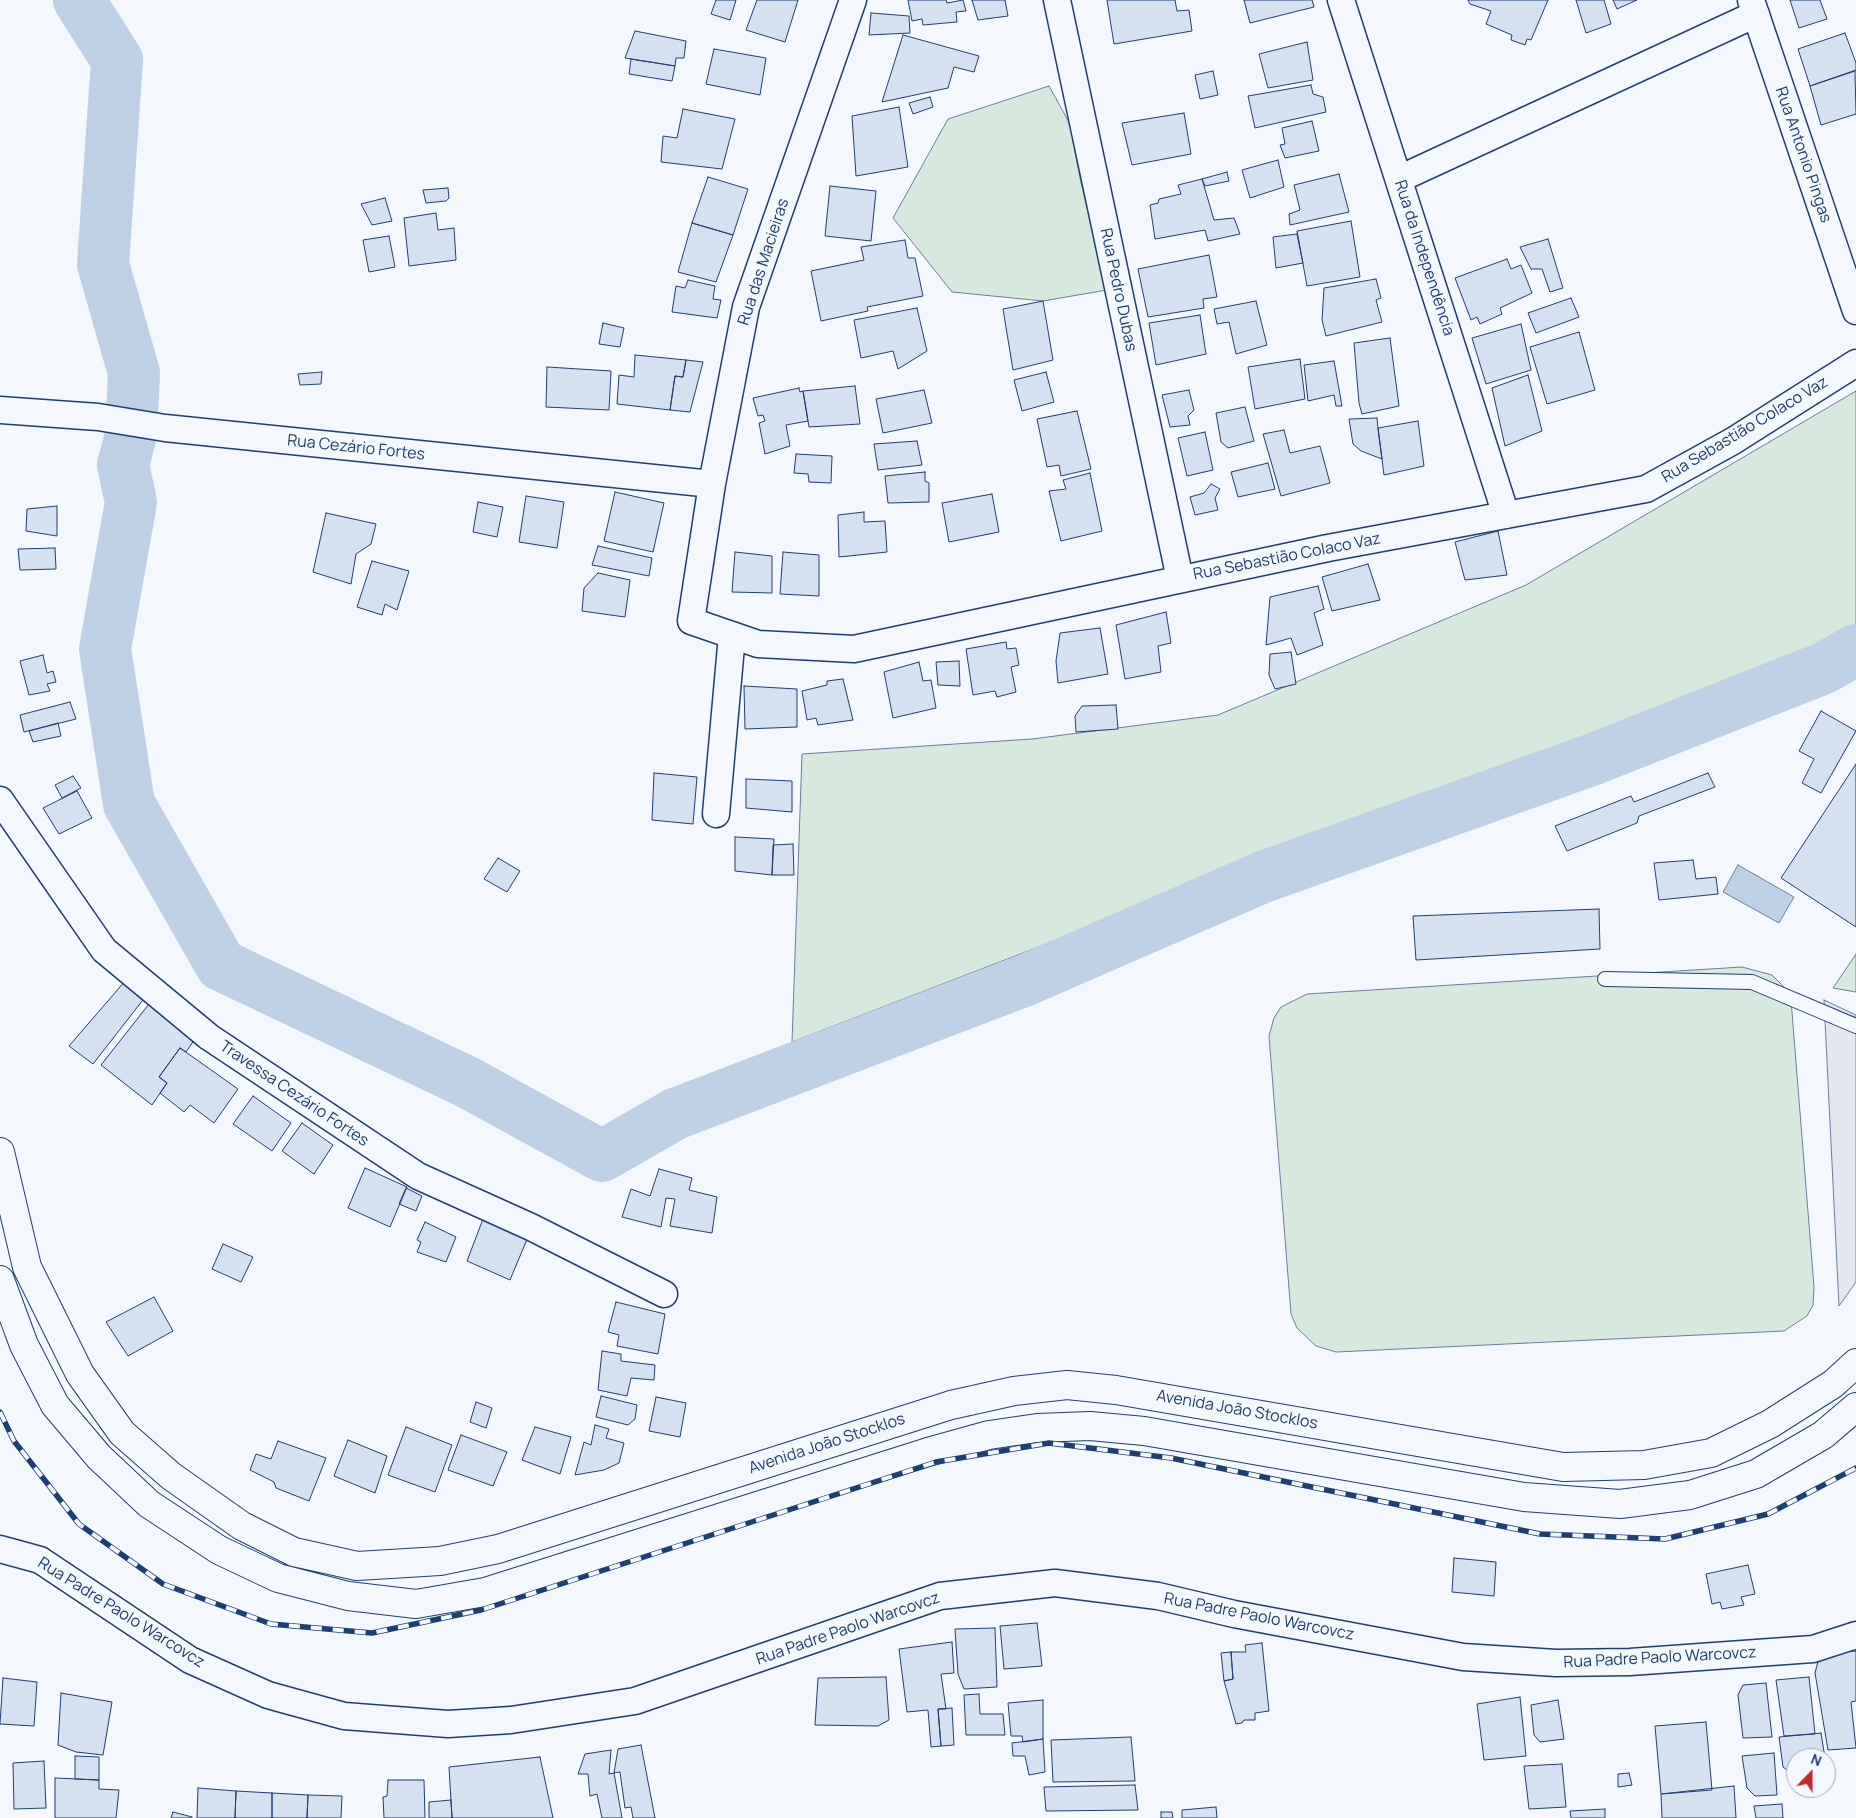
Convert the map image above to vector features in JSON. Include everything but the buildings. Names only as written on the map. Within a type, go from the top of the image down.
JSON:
[{"type":"main road","name":"Avenida João Stocklos","points":[[0,1152],[27,1267],[80,1374],[122,1433],[171,1476],[242,1526],[294,1552],[357,1566],[440,1561],[498,1549],[951,1405],[1014,1392],[1067,1385],[1116,1390],[1564,1466],[1644,1465],[1711,1454],[1770,1424],[1833,1384],[1856,1364]]},
{"type":"main road","points":[[0,1280],[24,1345],[55,1405],[99,1457],[149,1504],[219,1550],[278,1578],[348,1596],[416,1604],[485,1592],[928,1452],[990,1435],[1038,1428],[1090,1426],[1144,1431],[1524,1497],[1620,1504],[1690,1494],[1756,1474],[1823,1435],[1856,1407]]},
{"type":"street","name":"Rua das Macieiras","points":[[691,621],[712,484],[746,307],[853,0]]},
{"type":"street","name":"Rua Pedro Dubas","points":[[1057,0],[1180,579]]},
{"type":"street","name":"Rua da Independência","points":[[1341,0],[1506,516]]},
{"type":"street","points":[[1399,178],[1753,7]]},
{"type":"street","name":"Rua Antonio Pingas","points":[[1753,7],[1856,311]]},
{"type":"street","name":"Rua Sebastião Colaco Vaz","points":[[691,621],[758,644],[854,649],[1328,548],[1646,489],[1733,441],[1856,363]]},
{"type":"street","name":"Rua Cezário Fortes","points":[[0,410],[98,417],[165,428],[712,484]]},
{"type":"street","points":[[716,814],[732,635]]},
{"type":"street","name":"Travessa Cezário Fortes","points":[[0,800],[104,950],[209,1038],[418,1176],[531,1227],[664,1294]]},
{"type":"street","name":"Rua Padre Paolo Warcovcz","points":[[0,1550],[40,1560],[190,1660],[268,1695],[344,1716],[448,1724],[512,1720],[635,1701],[940,1596],[1055,1583],[1158,1596],[1234,1614],[1463,1656],[1556,1663],[1630,1662],[1813,1649],[1856,1635]]},
{"type":"lane","points":[[1604,980],[1752,982],[1856,1026]]},
{"type":"shaded area","points":[[1049,86],[1070,124],[1080,178],[1107,290],[1043,301],[952,292],[893,218],[948,119]]},
{"type":"shaded area","points":[[1856,391],[1856,632],[792,1042],[802,754],[1032,739],[1218,715],[1526,585]]},
{"type":"shaded area","points":[[1856,954],[1856,992],[1833,988]]},
{"type":"shaded area","points":[[1742,967],[1772,975],[1785,988],[1791,1000],[1814,1287],[1813,1305],[1807,1316],[1784,1331],[1336,1352],[1316,1346],[1297,1328],[1291,1314],[1269,1036],[1274,1018],[1281,1007],[1307,994]]},
{"type":"shaded area","points":[[1824,1000],[1856,1015],[1856,1282],[1839,1306]]},
{"type":"water","points":[[1738,865],[1794,897],[1779,923],[1723,892]]},
{"type":"waterway","points":[[79,0],[117,60],[103,264],[134,373],[131,435],[123,465],[131,502],[105,649],[129,804],[221,965],[467,1082],[602,1156],[675,1114],[1026,980],[1263,877],[1591,760],[1824,668],[1856,650]]},
{"type":"railway","points":[[0,1412],[14,1441],[79,1524],[163,1584],[271,1624],[372,1633],[481,1610],[936,1462],[1049,1443],[1171,1458],[1540,1534],[1665,1539],[1768,1514],[1856,1468]]}]
